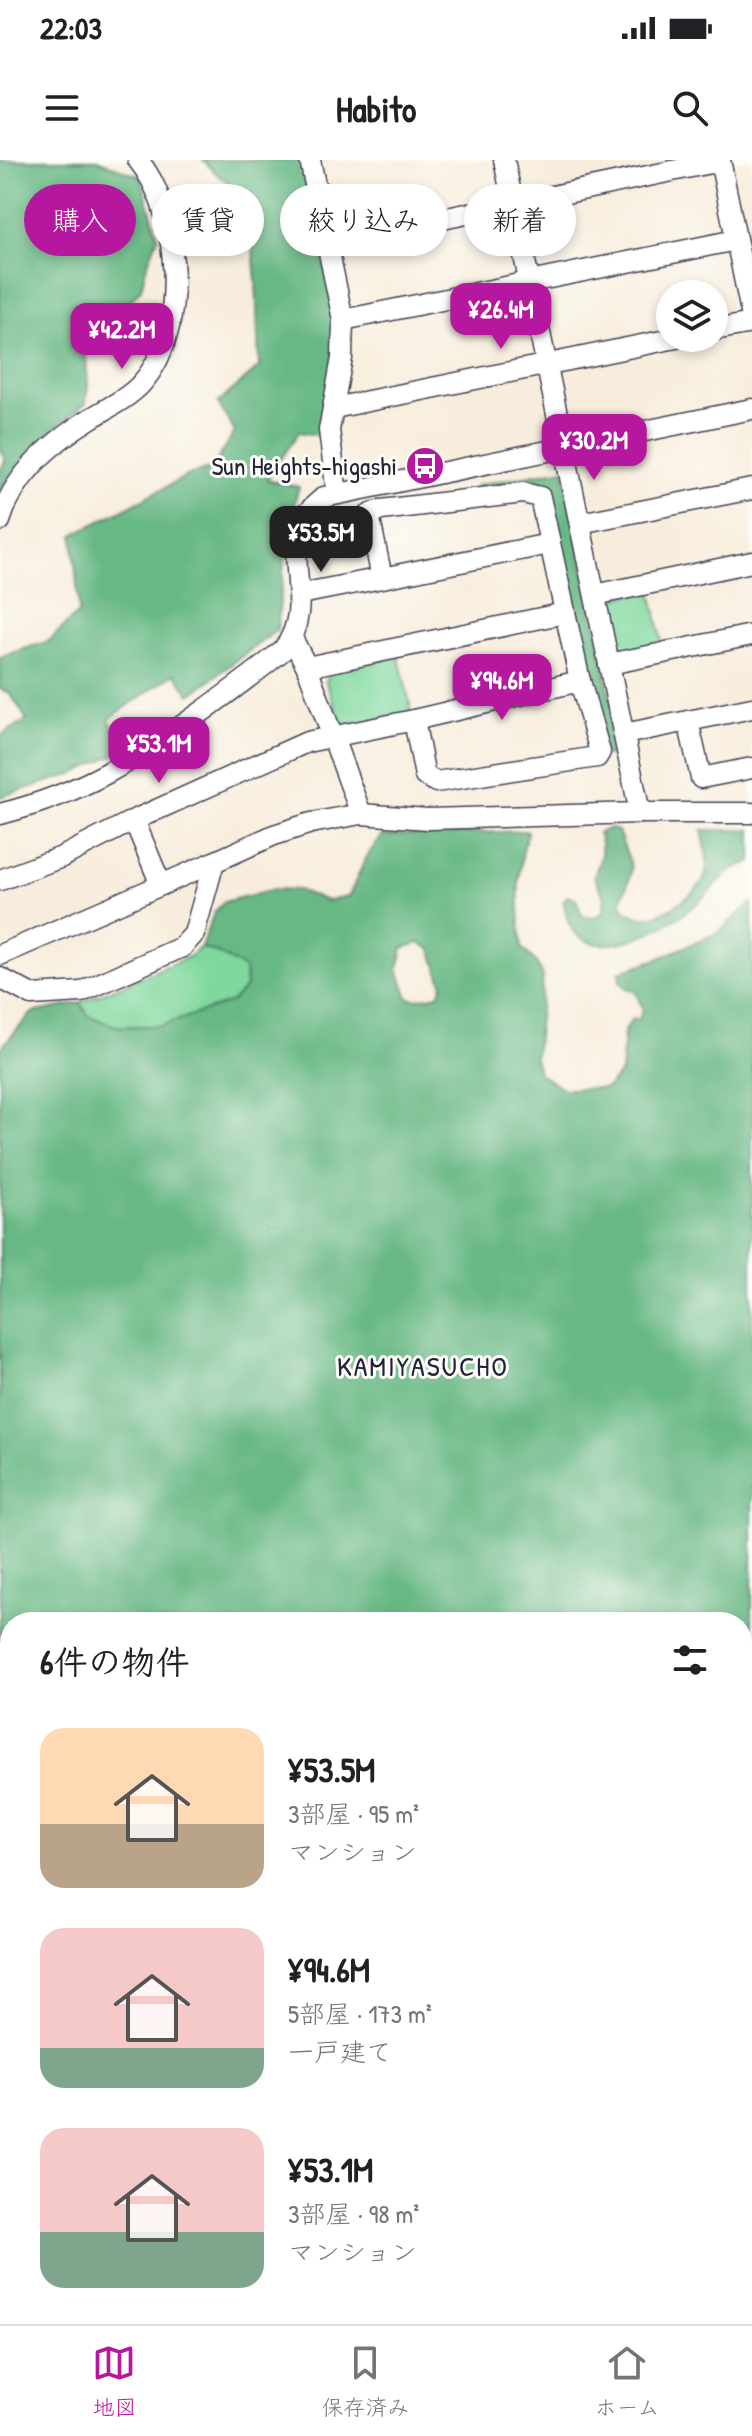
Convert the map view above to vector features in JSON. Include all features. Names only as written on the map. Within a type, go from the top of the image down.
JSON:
[{"type":"street","points":[[0,521],[8,499],[37,460],[70,431],[131,393],[150,372],[163,345],[172,311],[172,251],[164,212],[152,180],[138,160]]},
{"type":"street","points":[[312,160],[316,184]]},
{"type":"street","points":[[504,160],[509,184]]},
{"type":"street","points":[[576,191],[720,160],[752,320],[728,326]]},
{"type":"street","points":[[343,320],[736,240]]},
{"type":"street","points":[[330,256],[343,320],[342,358],[329,430],[337,494]]},
{"type":"street","points":[[524,256],[640,813]]},
{"type":"street","points":[[334,408],[656,342]]},
{"type":"street","points":[[0,814],[66,794],[113,771],[148,750],[283,650],[292,638],[299,617],[299,529],[306,513],[324,497],[752,409]]},
{"type":"street","points":[[580,523],[752,489]]},
{"type":"street","points":[[382,578],[369,515],[381,510],[523,493],[540,497],[580,681],[600,752],[597,757],[436,782],[425,776],[414,720]]},
{"type":"street","points":[[300,594],[549,544]]},
{"type":"street","points":[[595,595],[752,562]]},
{"type":"street","points":[[307,667],[565,613]]},
{"type":"street","points":[[609,664],[752,635]]},
{"type":"street","points":[[292,638],[307,667],[361,814]]},
{"type":"street","points":[[0,880],[62,857],[134,820],[307,742],[580,681]]},
{"type":"street","points":[[624,734],[752,708]]},
{"type":"street","points":[[688,721],[701,778],[752,768]]},
{"type":"street","points":[[0,955],[274,835],[311,823],[361,814],[428,819],[752,813]]},
{"type":"street","points":[[134,820],[161,885]]},
{"type":"street","points":[[0,978],[32,995],[81,992],[182,947],[194,934],[214,862]]},
{"type":"green space","points":[[0,160],[97,160],[141,177],[152,216],[152,252],[141,289],[123,309],[99,328],[86,357],[86,403],[27,455],[0,493],[0,472],[5,461],[0,445]]},
{"type":"green space","points":[[203,160],[301,160],[306,184],[280,184],[280,256],[322,256],[337,322],[325,436],[299,432],[267,480],[299,487],[288,525],[277,630],[190,695],[175,673],[109,719],[124,750],[76,773],[0,797],[0,736],[27,720],[10,693],[0,689],[0,657],[49,641],[79,612],[73,535],[189,475],[212,468],[235,432],[218,403],[259,367],[254,256],[264,256],[264,184],[230,184]]},
{"type":"green space","points":[[564,469],[622,754],[605,756],[545,495],[479,495],[476,485]]},
{"type":"green space","points":[[651,590],[663,647],[621,655],[613,651],[604,605],[608,599]]},
{"type":"green space","points":[[398,654],[412,712],[352,726],[340,721],[326,682],[330,670]]},
{"type":"green space","points":[[610,828],[618,831],[631,871],[621,900],[625,911],[638,916],[650,916],[667,910],[703,881],[707,863],[702,830],[752,830],[752,862],[734,869],[694,906],[653,931],[619,943],[588,942],[571,927],[563,900],[568,896],[576,899],[582,916],[591,918],[602,914],[605,899],[594,876],[600,860],[598,833]]},
{"type":"green space","points":[[528,831],[519,875],[519,903],[522,948],[536,962],[543,976],[535,1058],[539,1074],[564,1089],[607,1088],[621,1072],[624,1032],[632,1019],[639,1019],[643,1009],[635,991],[620,982],[619,972],[719,932],[752,902],[752,1612],[0,1612],[0,1049],[32,1013],[80,1003],[89,1016],[115,1026],[161,1026],[231,1002],[246,987],[245,969],[201,947],[214,913],[224,902],[274,889],[298,890],[327,901],[349,896],[365,860],[381,836]],"holes":[[[419,943],[431,949],[443,985],[439,995],[408,998],[398,969],[403,948]]]},
{"type":"green space","points":[[201,947],[245,968],[246,987],[232,1002],[161,1026],[115,1026],[89,1016],[80,1003],[191,956]]},
{"type":"place","name":"Sun Heights-higashi","points":[[425,466]]},
{"type":"district","name":"KAMIYASUCHO","points":[[423,1366]]}]
